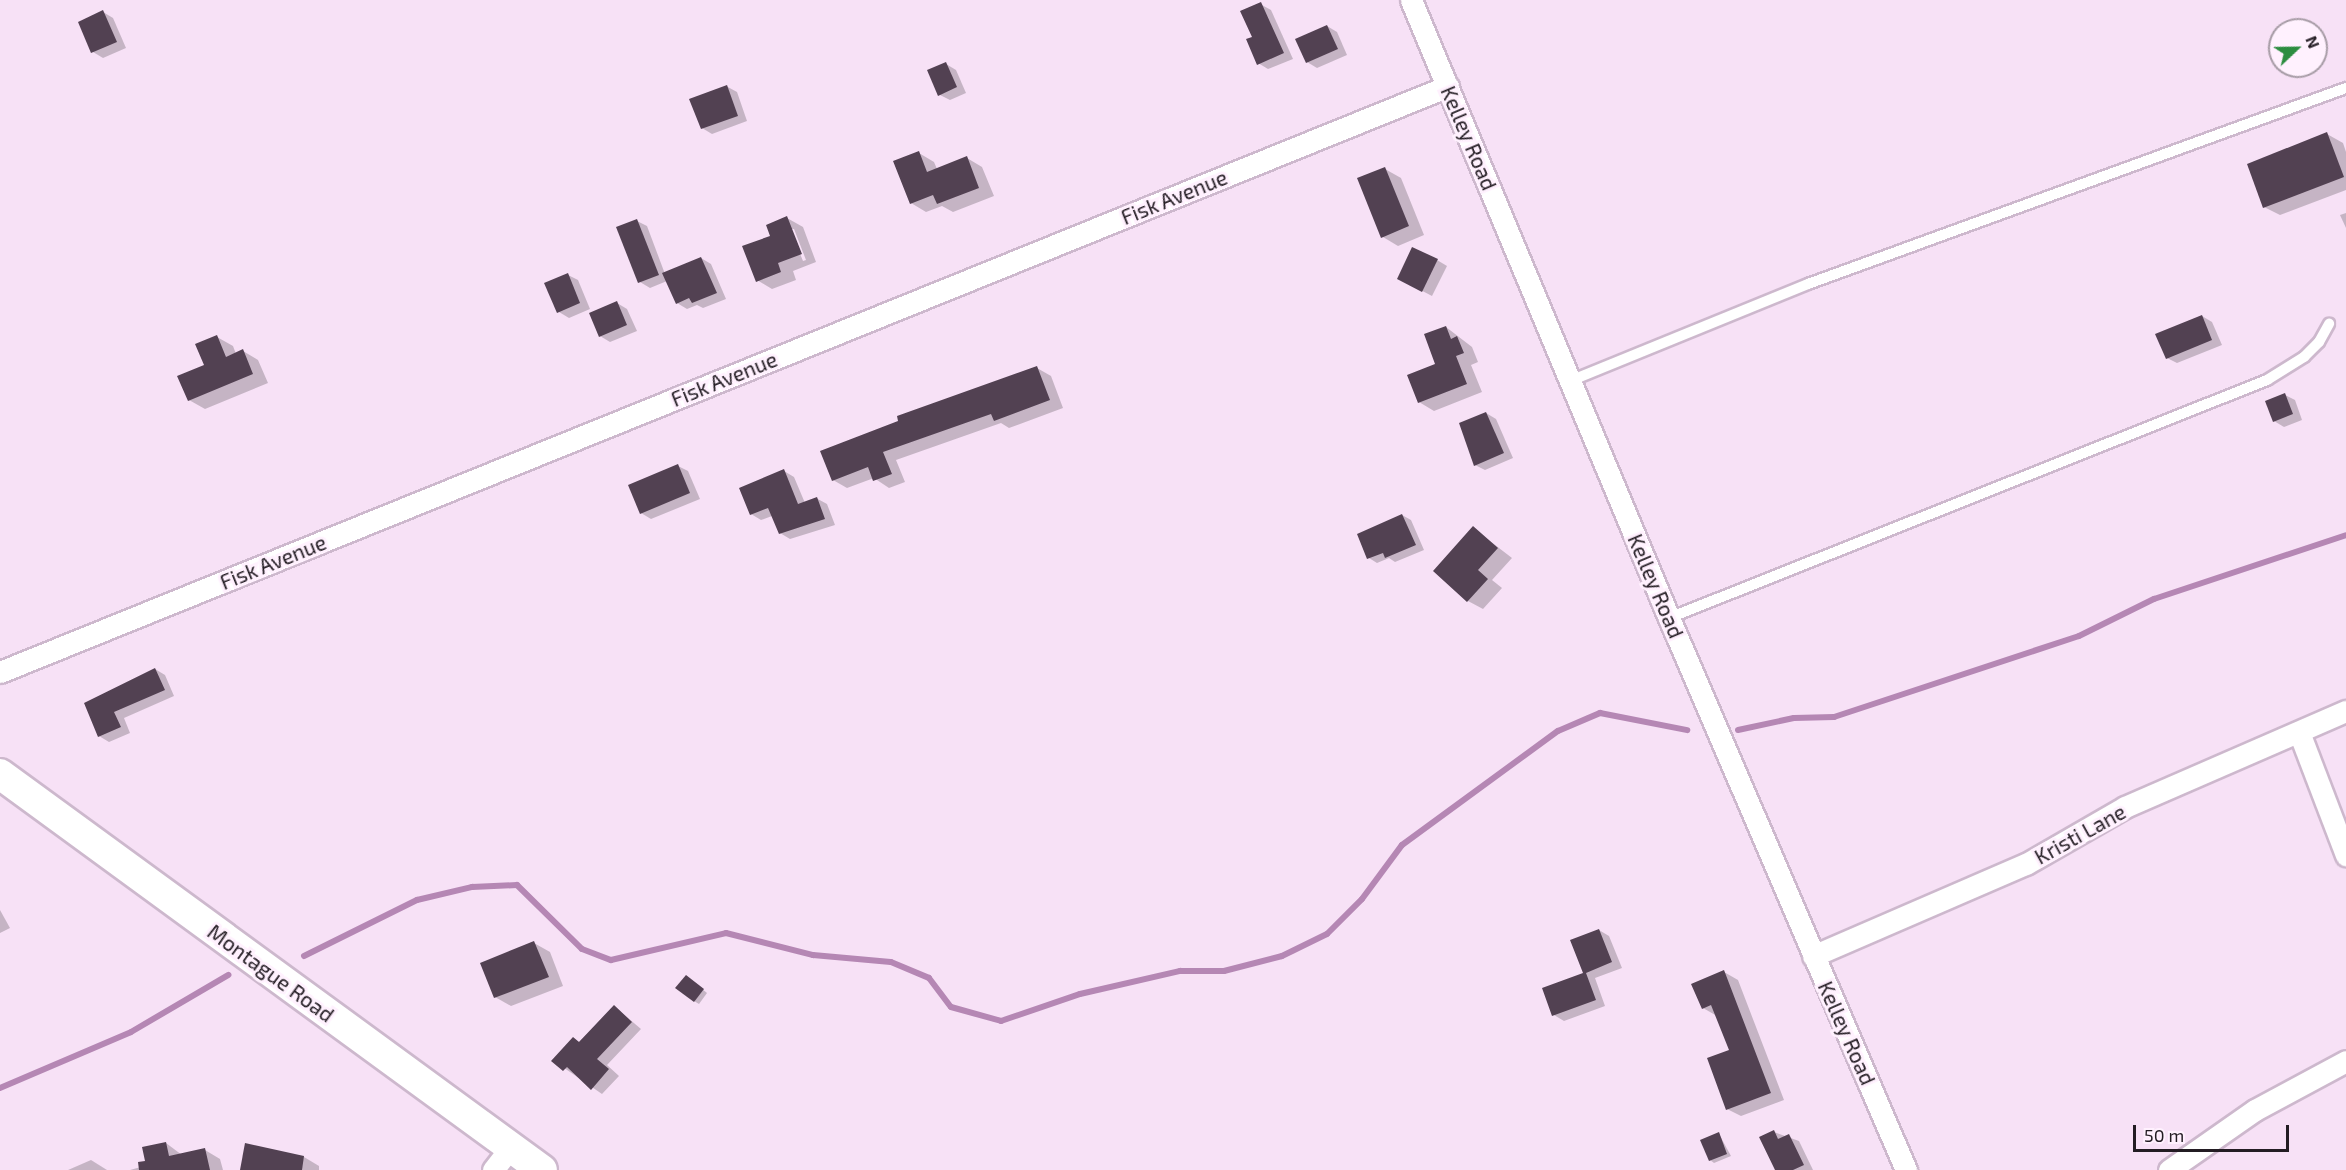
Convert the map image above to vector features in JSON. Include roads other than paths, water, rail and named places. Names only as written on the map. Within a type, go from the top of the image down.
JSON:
[{"type":"main road","name":"Montague Road","points":[[0,774],[501,1159],[542,1170]]},
{"type":"street","name":"Kelley Road","points":[[1411,0],[1669,618],[1906,1170]]},
{"type":"street","name":"Fisk Avenue","points":[[0,672],[1448,86]]},
{"type":"street","name":"Kristi Lane","points":[[1813,956],[2026,864],[2125,807],[2346,711]]},
{"type":"street","points":[[2299,732],[2346,855]]},
{"type":"street","points":[[2169,1170],[2255,1110],[2346,1061]]},
{"type":"lane","points":[[1570,381],[1808,284],[2346,88]]},
{"type":"lane","points":[[1669,618],[2266,380],[2304,357],[2319,342],[2328,324]]},
{"type":"waterway","points":[[1738,730],[1794,718],[1834,717],[2079,636],[2154,599],[2346,535]]},
{"type":"waterway","points":[[304,956],[417,900],[472,887],[517,885],[582,949],[611,960],[726,933],[813,955],[891,962],[929,978],[951,1007],[1001,1021],[1080,994],[1180,971],[1224,971],[1282,956],[1327,934],[1362,899],[1402,845],[1558,731],[1600,713],[1687,730]]},
{"type":"waterway","points":[[0,1088],[131,1032],[228,975]]}]
